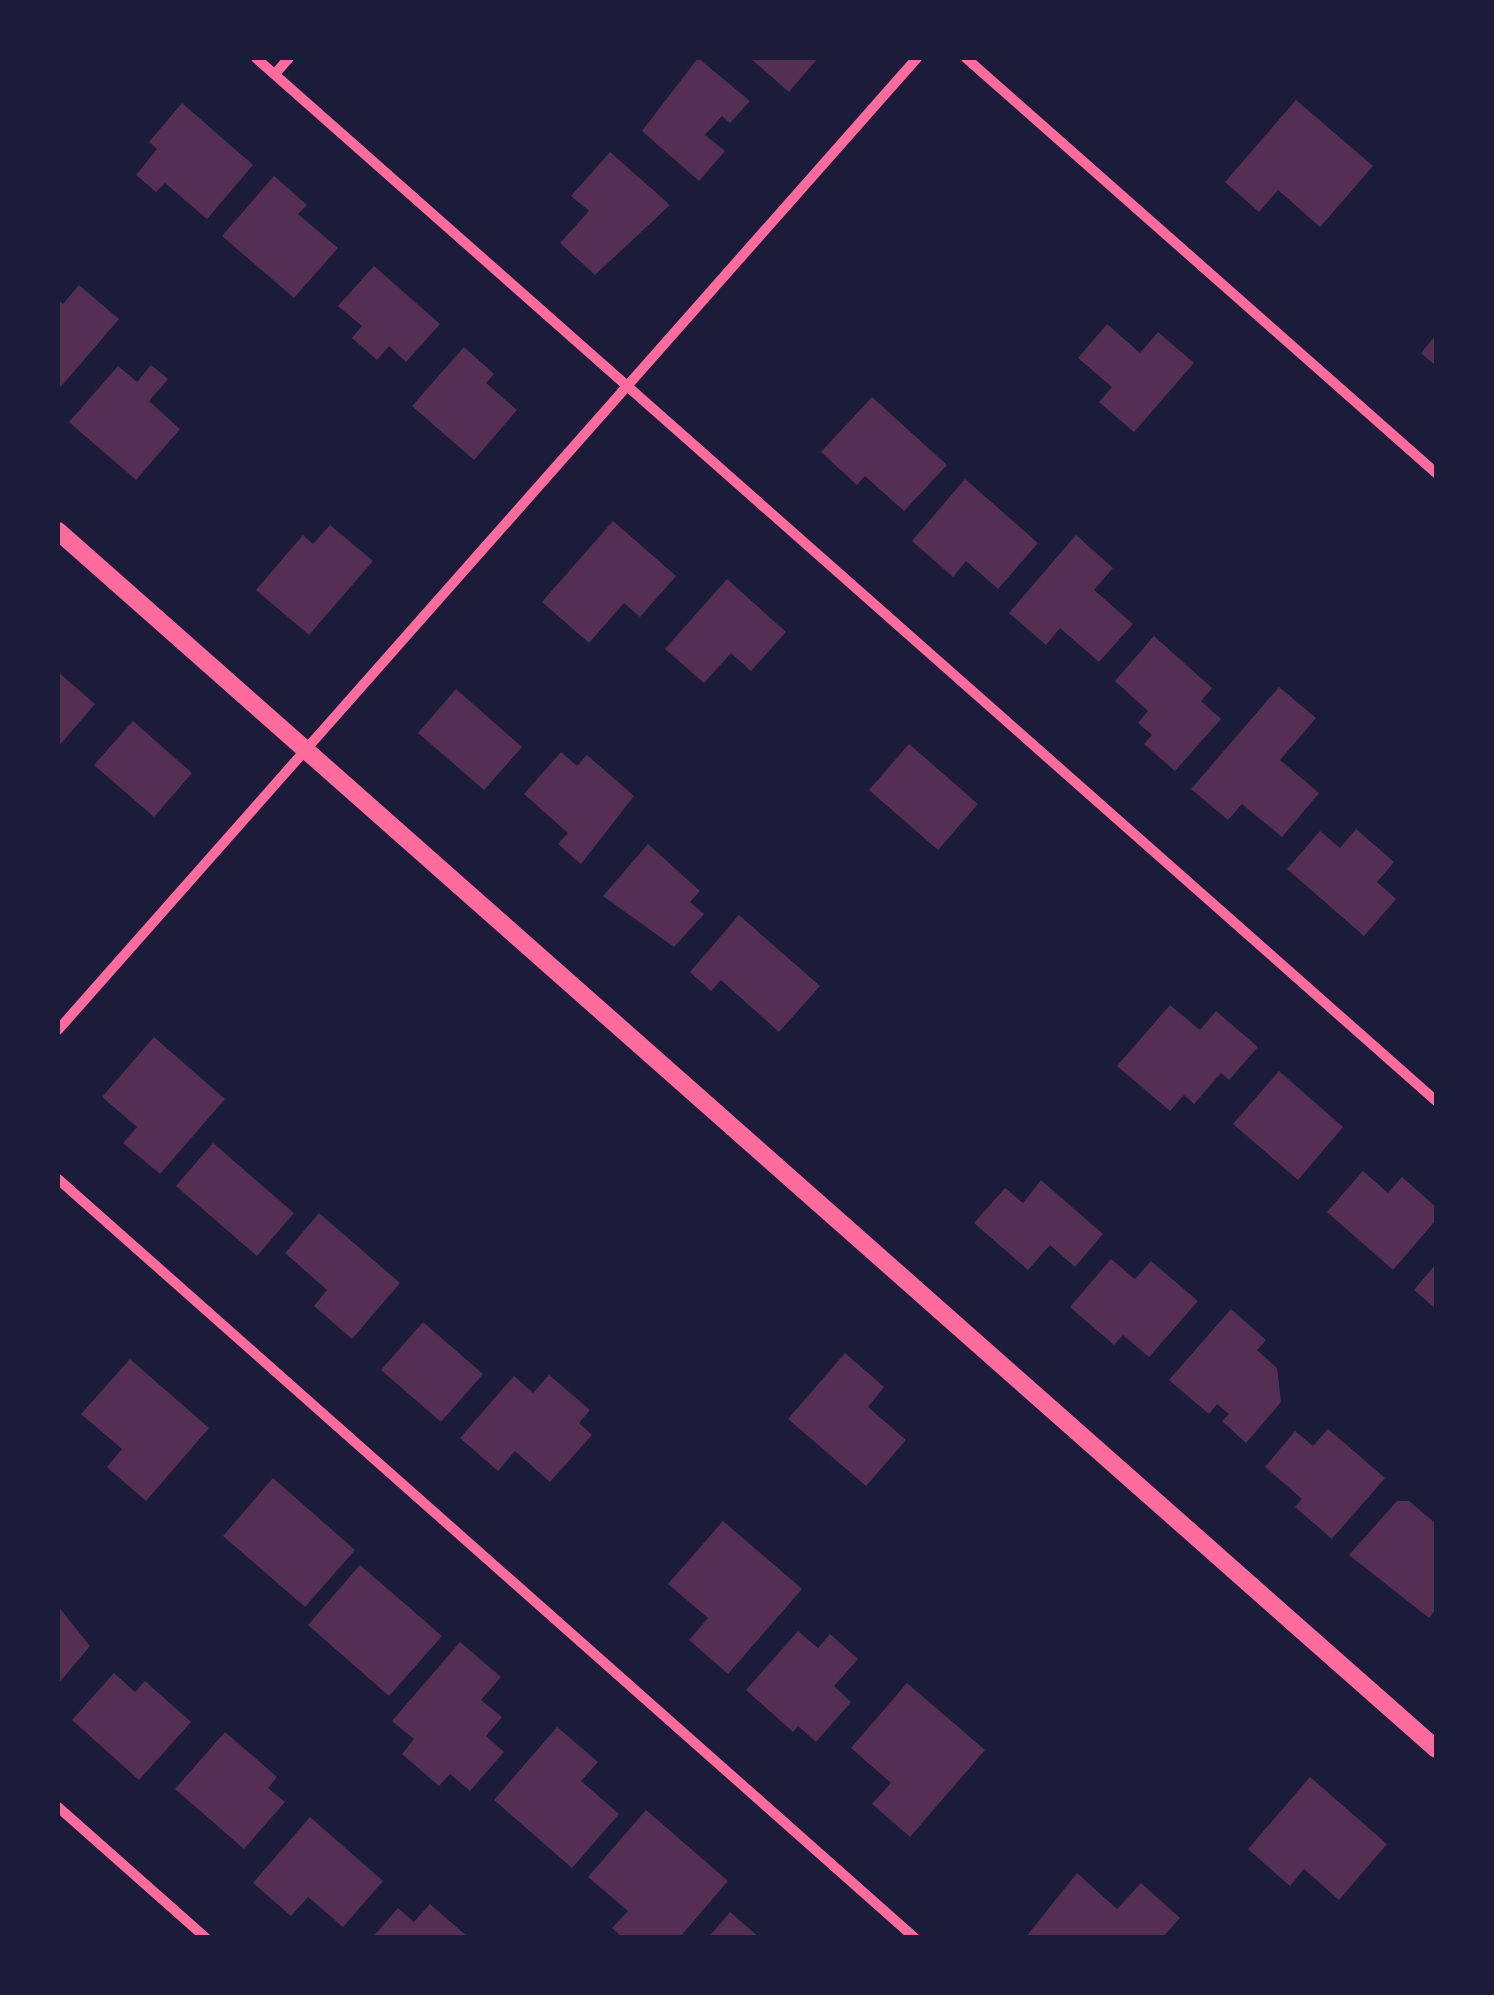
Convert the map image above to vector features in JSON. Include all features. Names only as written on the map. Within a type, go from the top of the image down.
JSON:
[{"type":"street","points":[[256,58],[1436,1101]]},
{"type":"street","points":[[275,74],[289,58]]},
{"type":"street","points":[[58,1030],[917,58]]},
{"type":"street","points":[[966,58],[1436,474]]},
{"type":"street","points":[[58,530],[1436,1750]]},
{"type":"street","points":[[58,1179],[916,1938]]},
{"type":"street","points":[[58,1807],[206,1938]]},
{"type":"building","points":[[698,58],[750,101],[730,123],[722,116],[705,135],[725,151],[699,181],[642,131]]},
{"type":"building","points":[[750,58],[818,58],[789,92]]},
{"type":"building","points":[[1296,100],[1373,166],[1320,227],[1278,190],[1259,212],[1225,182]]},
{"type":"building","points":[[182,103],[253,165],[207,219],[165,183],[156,192],[136,175],[157,149],[149,142]]},
{"type":"building","points":[[610,152],[670,205],[595,275],[560,243],[589,211],[571,196]]},
{"type":"building","points":[[274,176],[307,205],[298,214],[338,248],[294,298],[222,236]]},
{"type":"building","points":[[374,266],[440,324],[406,362],[389,346],[377,360],[352,338],[362,326],[338,306]]},
{"type":"building","points":[[79,285],[119,319],[58,390],[58,299],[63,304]]},
{"type":"building","points":[[1107,324],[1140,353],[1158,332],[1194,363],[1134,432],[1099,402],[1112,387],[1078,358]]},
{"type":"building","points":[[1436,335],[1436,366],[1421,353]]},
{"type":"building","points":[[464,347],[494,374],[486,383],[517,410],[474,460],[412,406]]},
{"type":"building","points":[[151,365],[168,379],[149,401],[180,429],[136,480],[69,422],[118,366],[137,382]]},
{"type":"building","points":[[872,397],[947,465],[904,511],[865,476],[857,485],[821,452]]},
{"type":"building","points":[[965,479],[1038,543],[998,589],[966,561],[953,577],[912,541]]},
{"type":"building","points":[[613,521],[676,576],[640,617],[624,603],[589,643],[542,602]]},
{"type":"building","points":[[330,525],[373,561],[309,635],[256,590],[303,535],[313,544]]},
{"type":"building","points":[[1076,535],[1113,568],[1094,590],[1133,624],[1099,662],[1060,628],[1046,645],[1009,613]]},
{"type":"building","points":[[727,579],[786,632],[751,671],[731,653],[704,683],[665,649]]},
{"type":"building","points":[[1154,636],[1212,688],[1201,701],[1221,719],[1175,771],[1144,744],[1152,735],[1138,723],[1148,711],[1115,681]]},
{"type":"building","points":[[58,672],[95,704],[58,747]]},
{"type":"building","points":[[1279,687],[1316,718],[1280,760],[1319,793],[1282,837],[1242,804],[1228,820],[1191,789]]},
{"type":"building","points":[[456,689],[522,747],[484,790],[418,733]]},
{"type":"building","points":[[133,721],[192,773],[154,817],[94,765]]},
{"type":"building","points":[[909,744],[978,804],[938,850],[869,790]]},
{"type":"building","points":[[561,752],[577,766],[587,755],[634,796],[581,864],[558,844],[568,833],[524,794]]},
{"type":"building","points":[[1356,829],[1394,862],[1377,882],[1396,899],[1364,936],[1287,869],[1320,831],[1340,848]]},
{"type":"building","points":[[648,844],[700,891],[690,902],[704,914],[674,947],[603,896]]},
{"type":"building","points":[[739,915],[820,986],[779,1032],[721,980],[711,991],[690,972]]},
{"type":"building","points":[[1170,1005],[1200,1030],[1216,1011],[1258,1047],[1229,1080],[1221,1073],[1194,1104],[1184,1095],[1170,1111],[1117,1066]]},
{"type":"building","points":[[154,1037],[225,1099],[160,1174],[123,1143],[137,1127],[102,1097]]},
{"type":"building","points":[[1279,1071],[1343,1127],[1298,1180],[1233,1124]]},
{"type":"building","points":[[213,1143],[294,1213],[257,1256],[176,1186]]},
{"type":"building","points":[[1363,1171],[1388,1193],[1402,1177],[1436,1207],[1436,1220],[1393,1270],[1327,1212]]},
{"type":"building","points":[[1041,1180],[1103,1234],[1075,1267],[1050,1245],[1028,1270],[974,1223],[1005,1188],[1023,1203]]},
{"type":"building","points":[[319,1213],[400,1283],[352,1339],[314,1306],[327,1290],[285,1253]]},
{"type":"building","points":[[1111,1259],[1135,1279],[1151,1261],[1198,1301],[1149,1357],[1123,1335],[1114,1345],[1070,1307]]},
{"type":"building","points":[[1436,1264],[1436,1309],[1414,1290]]},
{"type":"building","points":[[1231,1309],[1266,1340],[1257,1350],[1277,1368],[1281,1402],[1246,1443],[1222,1421],[1229,1414],[1217,1404],[1209,1414],[1169,1380]]},
{"type":"building","points":[[423,1322],[483,1374],[441,1422],[381,1370]]},
{"type":"building","points":[[845,1353],[884,1387],[868,1407],[906,1440],[866,1486],[788,1419]]},
{"type":"building","points":[[130,1359],[209,1428],[146,1501],[107,1467],[122,1449],[81,1414]]},
{"type":"building","points":[[549,1375],[590,1410],[579,1423],[592,1435],[550,1482],[515,1451],[498,1471],[460,1438],[514,1376],[533,1393]]},
{"type":"building","points":[[1328,1429],[1385,1478],[1332,1539],[1295,1507],[1302,1499],[1265,1467],[1295,1431],[1313,1446]]},
{"type":"building","points":[[273,1478],[355,1550],[305,1607],[223,1536]]},
{"type":"building","points":[[1397,1501],[1409,1501],[1436,1524],[1436,1609],[1429,1618],[1349,1555]]},
{"type":"building","points":[[723,1521],[802,1589],[728,1674],[689,1640],[708,1618],[668,1584]]},
{"type":"building","points":[[360,1565],[442,1636],[389,1696],[308,1625]]},
{"type":"building","points":[[58,1606],[90,1646],[58,1684]]},
{"type":"building","points":[[798,1631],[818,1648],[830,1634],[858,1659],[834,1686],[851,1702],[816,1742],[798,1726],[793,1732],[746,1690]]},
{"type":"building","points":[[460,1642],[501,1677],[481,1700],[502,1717],[486,1736],[504,1752],[470,1791],[450,1774],[439,1786],[402,1754],[414,1739],[392,1721]]},
{"type":"building","points":[[114,1673],[135,1692],[145,1681],[191,1722],[139,1780],[72,1720]]},
{"type":"building","points":[[907,1683],[985,1750],[910,1837],[872,1804],[891,1783],[851,1748]]},
{"type":"building","points":[[557,1727],[598,1762],[581,1781],[619,1814],[572,1868],[494,1800]]},
{"type":"building","points":[[225,1732],[277,1777],[268,1788],[285,1802],[244,1849],[175,1789]]},
{"type":"building","points":[[1310,1777],[1387,1844],[1339,1900],[1304,1869],[1290,1886],[1248,1849]]},
{"type":"building","points":[[646,1810],[728,1881],[679,1938],[623,1938],[612,1928],[628,1911],[588,1877]]},
{"type":"building","points":[[310,1817],[383,1881],[343,1927],[308,1897],[291,1916],[253,1883]]},
{"type":"building","points":[[1077,1873],[1117,1909],[1141,1883],[1180,1918],[1162,1938],[1025,1938]]},
{"type":"building","points":[[430,1904],[469,1938],[372,1938],[398,1908],[414,1922]]},
{"type":"building","points":[[730,1912],[760,1938],[708,1938]]}]
